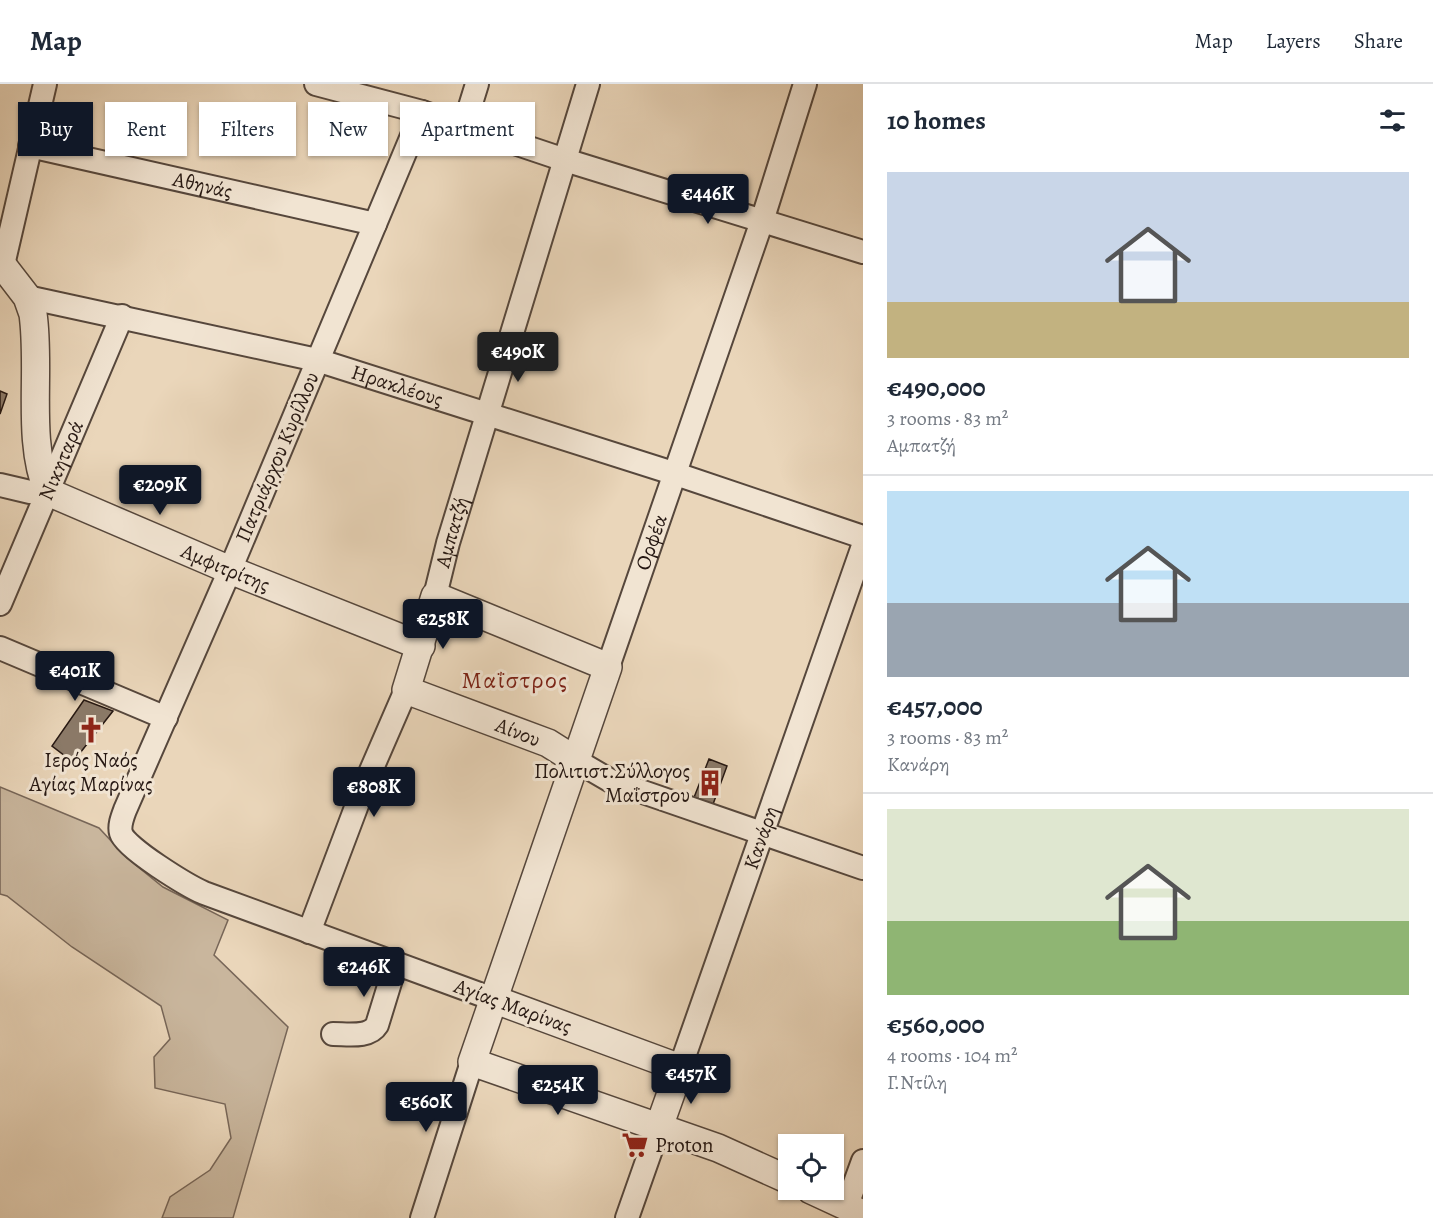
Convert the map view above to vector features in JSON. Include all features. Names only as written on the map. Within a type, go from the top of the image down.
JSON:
[{"type":"street","points":[[41,102],[45,84]]},
{"type":"street","points":[[316,84],[400,106]]},
{"type":"street","points":[[471,102],[477,84]]},
{"type":"street","name":"Αμπατζή","points":[[309,932],[363,789],[406,690],[421,646],[448,543],[588,84]]},
{"type":"street","name":"Ορφέα","points":[[472,1062],[676,474],[762,221],[805,84]]},
{"type":"street","points":[[535,150],[863,252]]},
{"type":"street","points":[[0,485],[30,492],[48,492],[41,471],[37,445],[34,322],[27,297],[1,263],[28,156]]},
{"type":"street","name":"Αθηνάς","points":[[74,156],[375,224]]},
{"type":"street","name":"Πατριάρχου Κυρίλλου","points":[[122,835],[121,823],[124,810],[230,570],[404,156]]},
{"type":"street","name":"Ηρακλέους","points":[[27,297],[317,360],[676,474],[863,537]]},
{"type":"street","name":"Νικηταρά","points":[[0,604],[122,316]]},
{"type":"street","name":"Αμφιτρίτης","points":[[48,492],[230,570],[421,646]]},
{"type":"street","name":"Κανάρη","points":[[659,1127],[863,546]]},
{"type":"street","points":[[435,596],[608,667]]},
{"type":"street","points":[[0,648],[166,718]]},
{"type":"street","name":"Αίνου","points":[[406,690],[548,743],[611,781],[863,868]]},
{"type":"street","name":"Αγίας Μαρίνας","points":[[122,835],[134,848],[185,884],[204,893],[680,1068]]},
{"type":"street","points":[[333,1034],[367,1033],[374,1030],[396,963]]},
{"type":"street","points":[[422,1218],[472,1062],[718,1148],[778,1175]]},
{"type":"street","points":[[627,1218],[659,1127]]},
{"type":"street","points":[[834,1200],[855,1209],[863,1161]]},
{"type":"shaded area","points":[[0,787],[99,828],[127,858],[163,887],[228,920],[214,955],[288,1027],[233,1218],[162,1218],[170,1197],[210,1170],[231,1138],[225,1104],[155,1088],[154,1057],[170,1039],[161,1006],[72,947],[7,896],[0,894]]},
{"type":"building","points":[[0,391],[7,394],[0,414]]},
{"type":"building","points":[[84,700],[113,711],[73,762],[52,746]]},
{"type":"building","name":"Πολιτιστ.Σύλλογος Μαΐστρου","points":[[709,759],[727,766],[712,807],[693,800]]},
{"type":"place","name":"Ιερός Ναός Αγίας Μαρίνας","points":[[91,730]]},
{"type":"place","name":"Πολιτιστ.Σύλλογος Μαΐστρου","points":[[710,783]]},
{"type":"place","name":"Proton","points":[[635,1145]]},
{"type":"district","name":"Μαΐστρος","points":[[515,680]]}]
